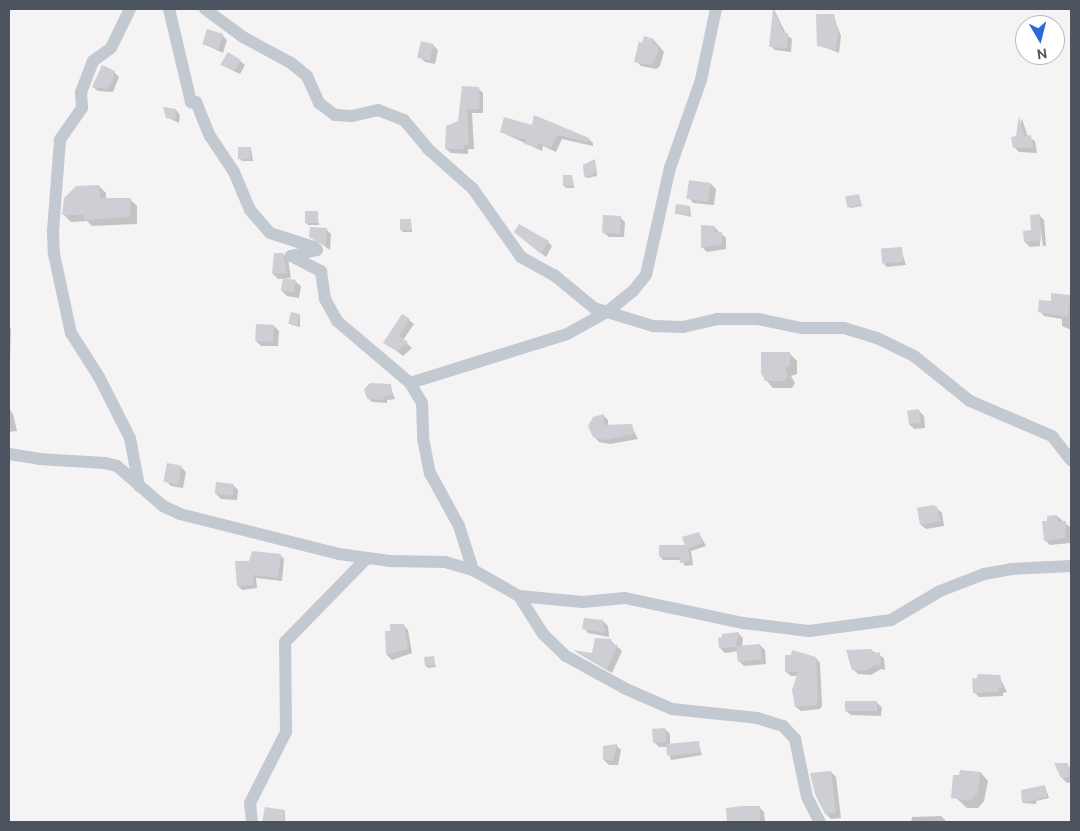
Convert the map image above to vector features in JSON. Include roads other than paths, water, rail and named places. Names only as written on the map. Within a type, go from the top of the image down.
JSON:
[{"type":"street","points":[[130,9],[111,48],[93,61],[81,93],[82,108],[60,140],[53,231],[54,254],[71,333],[99,377],[130,438],[139,486]]},
{"type":"street","points":[[170,9],[191,102],[196,102],[210,136],[234,172],[250,210],[270,233],[314,247],[317,250],[291,256],[321,271],[325,299],[337,321],[410,383],[422,403],[423,438],[430,473],[460,526],[473,570]]},
{"type":"street","points":[[205,9],[243,37],[291,63],[307,76],[320,103],[335,115],[352,116],[378,110],[404,120],[428,149],[473,189],[521,257],[554,275],[583,301],[607,312],[653,326],[683,327],[718,319],[758,319],[802,328],[844,328],[877,338],[914,356],[970,401],[1052,436],[1071,460]]},
{"type":"street","points":[[410,383],[567,334],[607,312],[634,291],[646,275],[670,168],[701,80],[716,9]]},
{"type":"street","points":[[9,454],[39,459],[106,463],[117,466],[163,506],[180,514],[367,558],[445,562],[473,570],[519,596],[583,602],[625,598],[743,623],[823,631],[891,620],[940,591],[984,574],[1011,569],[1071,566]]},
{"type":"street","points":[[252,822],[250,803],[286,732],[285,642],[367,558]]},
{"type":"street","points":[[519,596],[543,634],[566,656],[626,689],[672,709],[756,718],[783,726],[795,739],[807,797],[820,822]]}]
